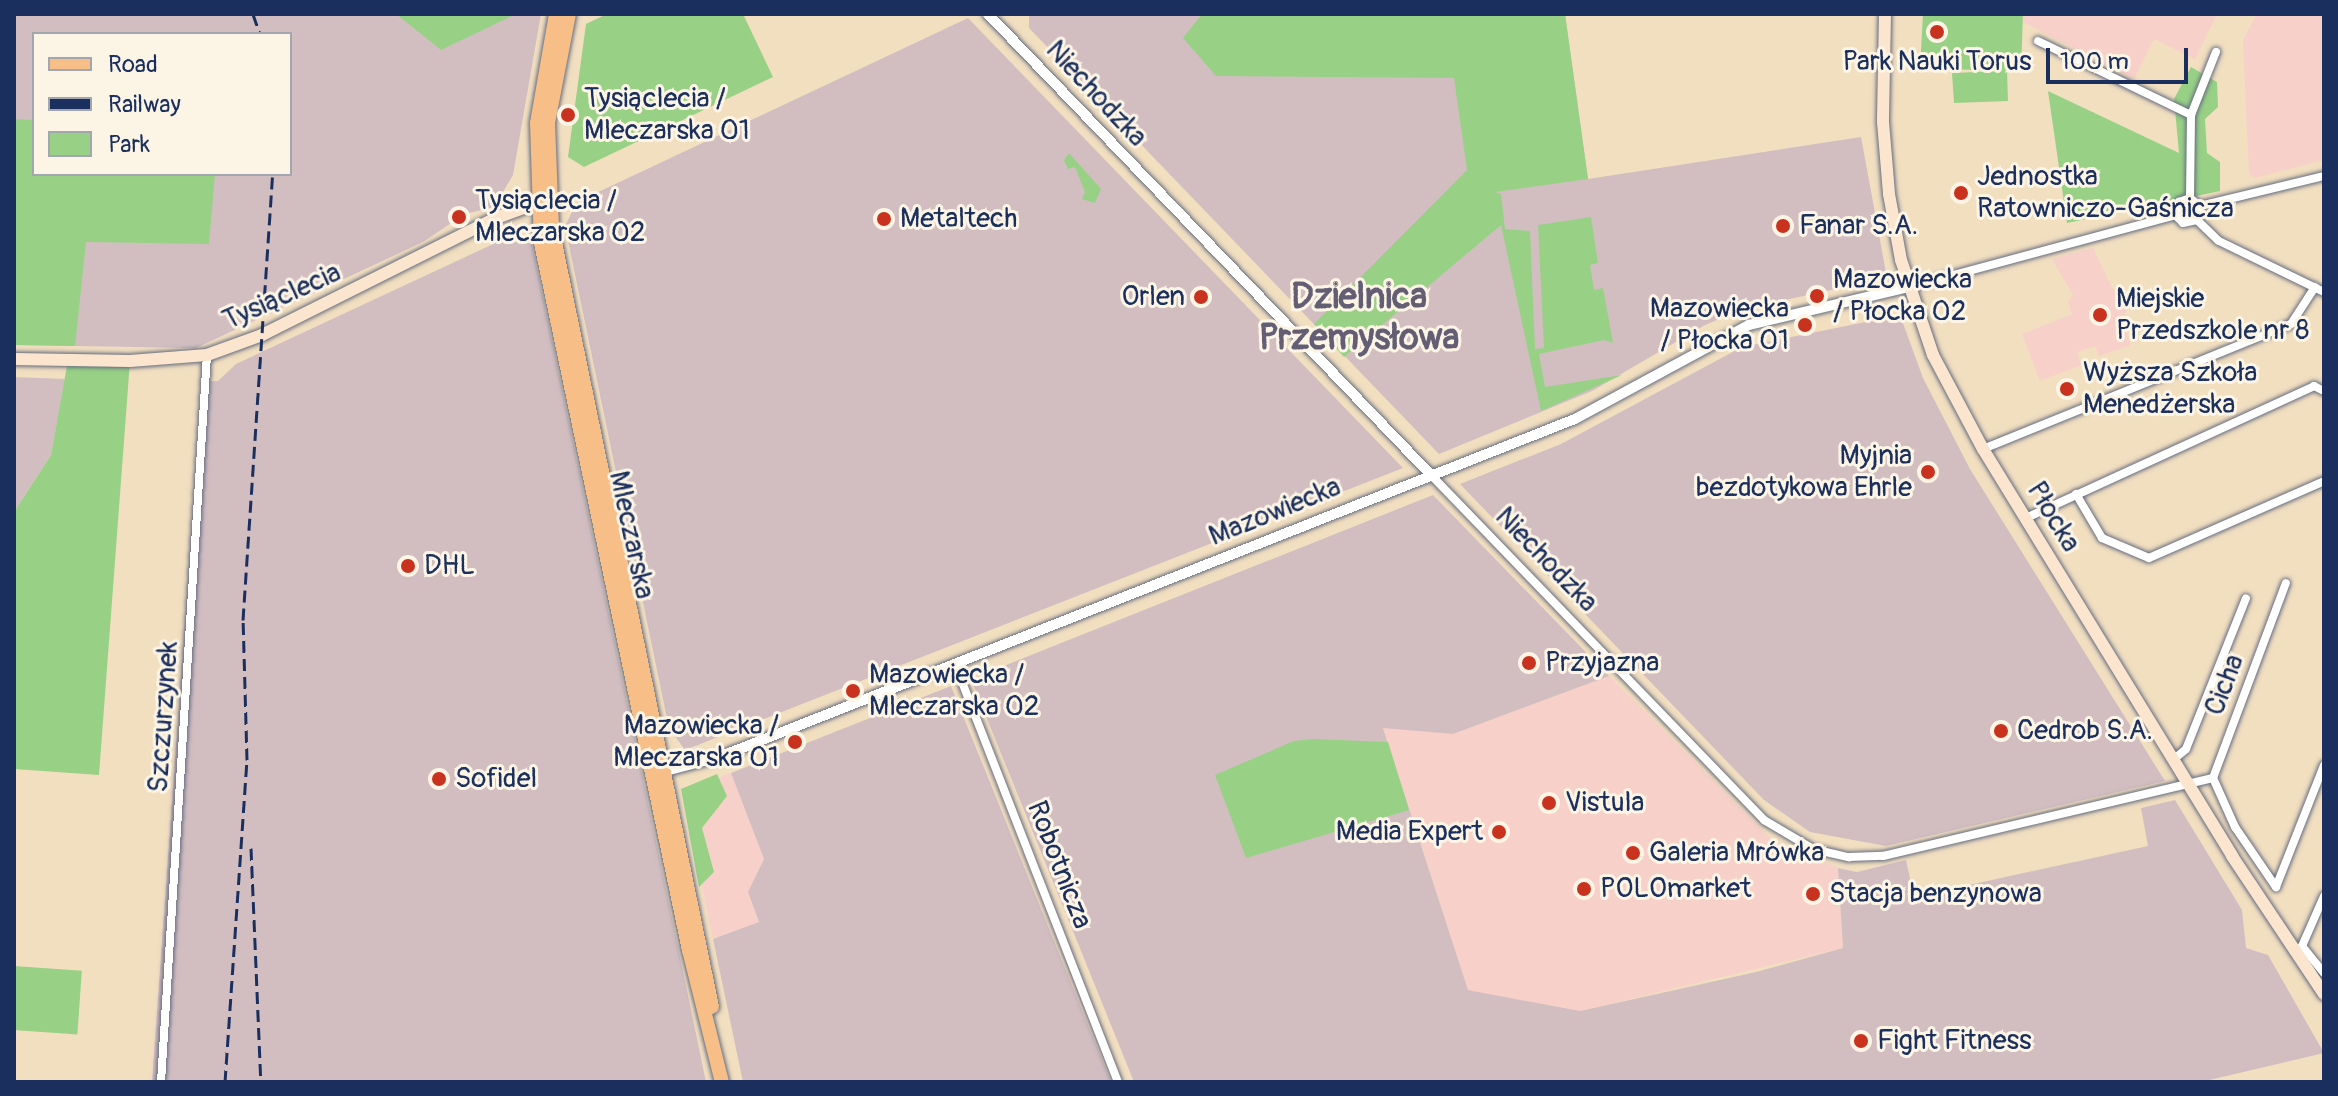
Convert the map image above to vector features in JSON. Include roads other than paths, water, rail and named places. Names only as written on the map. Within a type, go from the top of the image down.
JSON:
[{"type":"main road","name":"Mleczarska","points":[[556,14],[538,109],[547,275],[659,773],[722,1082]]},
{"type":"main road","name":"Mleczarska","points":[[543,200],[548,123],[569,14]]},
{"type":"main road","name":"Płocka","points":[[1885,14],[1885,160],[1909,287],[1933,355],[1983,449],[2189,787],[2324,994]]},
{"type":"main road","name":"Tysiąclecia","points":[[14,359],[130,361],[207,355],[289,322],[543,200]]},
{"type":"street","name":"Niechodzka","points":[[988,14],[1764,820],[1813,849],[1849,857],[1883,856],[2189,787]]},
{"type":"street","points":[[2038,41],[2191,115]]},
{"type":"street","points":[[2190,198],[2191,115],[2216,52]]},
{"type":"street","points":[[2200,206],[2324,176]]},
{"type":"street","points":[[2175,215],[2179,202],[2190,198]]},
{"type":"street","points":[[2190,198],[2200,206]]},
{"type":"street","points":[[2197,220],[2200,206]]},
{"type":"street","points":[[1909,287],[2175,215]]},
{"type":"street","points":[[2175,215],[2187,224],[2197,220]]},
{"type":"street","points":[[2197,220],[2219,241],[2324,292]]},
{"type":"street","name":"Mazowiecka","points":[[659,773],[719,757],[1575,419],[1749,325],[1909,287]]},
{"type":"street","points":[[1983,449],[2291,324],[2315,287]]},
{"type":"street","name":"Szczurzynek","points":[[161,1082],[207,355]]},
{"type":"street","points":[[2026,518],[2314,386],[2324,391]]},
{"type":"street","points":[[2076,494],[2102,538],[2149,558],[2324,481]]},
{"type":"street","name":"Cicha","points":[[2213,778],[2286,583]]},
{"type":"street","points":[[2173,760],[2186,749],[2246,598]]},
{"type":"street","name":"Robotnicza","points":[[955,664],[1118,1082]]},
{"type":"street","points":[[2189,787],[2213,778],[2235,827],[2276,887],[2324,765]]},
{"type":"street","points":[[2324,896],[2302,946],[2324,973]]},
{"type":"railway","points":[[253,14],[259,32]]},
{"type":"railway","points":[[225,1082],[247,760],[243,620],[273,176]]},
{"type":"railway","points":[[251,848],[261,1082]]},
{"type":"place","name":"Park Nauki Torus","points":[[1937,32]]},
{"type":"place","name":"Tysiąclecia / Mleczarska 01","points":[[568,115]]},
{"type":"place","name":"Jednostka Ratowniczo-Gaśnicza","points":[[1961,193]]},
{"type":"place","name":"Tysiąclecia / Mleczarska 02","points":[[459,217]]},
{"type":"place","name":"Metaltech","points":[[884,219]]},
{"type":"place","name":"Fanar S.A.","points":[[1783,226]]},
{"type":"place","name":"Mazowiecka / Płocka 02","points":[[1817,296]]},
{"type":"place","name":"Orlen","points":[[1201,297]]},
{"type":"place","name":"Miejskie Przedszkole nr 8","points":[[2100,315]]},
{"type":"place","name":"Mazowiecka / Płocka 01","points":[[1805,325]]},
{"type":"place","name":"Wyższa Szkoła Menedżerska","points":[[2067,389]]},
{"type":"place","name":"Myjnia bezdotykowa Ehrle","points":[[1928,472]]},
{"type":"place","name":"DHL","points":[[408,566]]},
{"type":"place","name":"Przyjazna","points":[[1529,663]]},
{"type":"place","name":"Mazowiecka / Mleczarska 02","points":[[853,691]]},
{"type":"place","name":"Cedrob S.A.","points":[[2001,731]]},
{"type":"place","name":"Mazowiecka / Mleczarska 01","points":[[795,742]]},
{"type":"place","name":"Sofidel","points":[[439,779]]},
{"type":"place","name":"Vistula","points":[[1549,803]]},
{"type":"place","name":"Media Expert","points":[[1499,832]]},
{"type":"place","name":"Galeria Mrówka","points":[[1633,853]]},
{"type":"place","name":"POLOmarket","points":[[1584,889]]},
{"type":"place","name":"Stacja benzynowa","points":[[1813,894]]},
{"type":"place","name":"Fight Fitness","points":[[1861,1041]]},
{"type":"district","name":"Dzielnica Przemysłowa","points":[[1359,316]]}]
